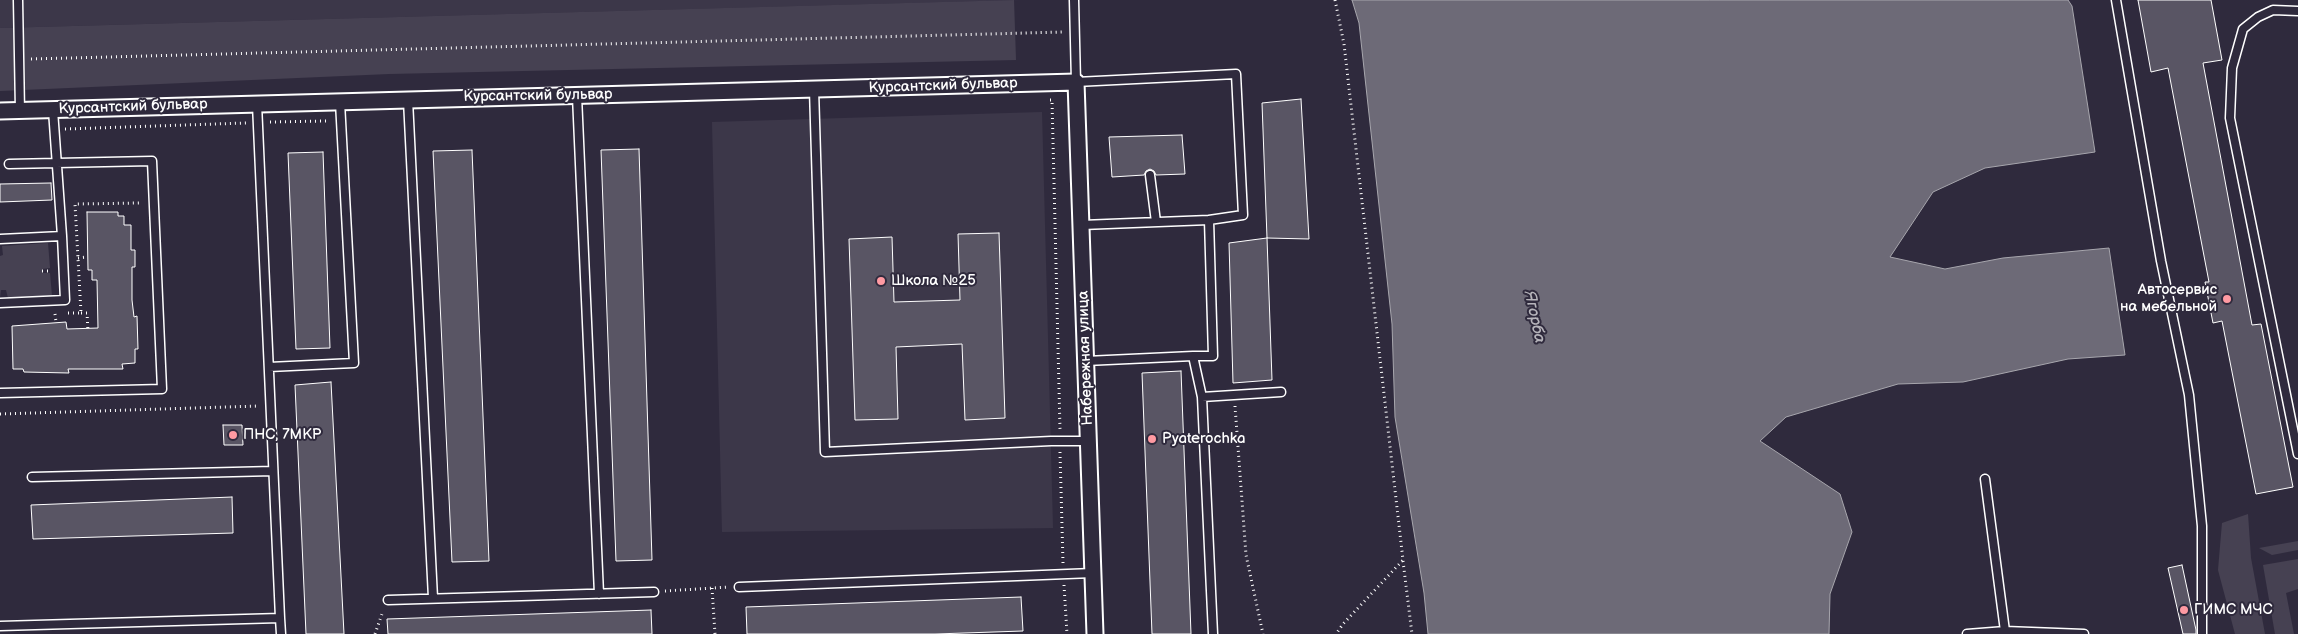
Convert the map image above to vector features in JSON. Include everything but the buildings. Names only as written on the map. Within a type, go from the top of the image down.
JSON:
[{"type":"street","name":"Курсантский бульвар","points":[[0,111],[1076,82]]},
{"type":"street","name":"Набережная улица","points":[[1076,82],[1095,634]]},
{"type":"lane","points":[[18,0],[20,111]]},
{"type":"lane","points":[[1074,0],[1076,82],[1236,74],[1243,215],[1209,220],[1082,225]]},
{"type":"lane","points":[[2116,0],[2161,262],[2189,395],[2202,526],[2202,634]]},
{"type":"lane","points":[[2298,11],[2274,10],[2258,17],[2243,29],[2232,68],[2230,118],[2298,454]]},
{"type":"lane","points":[[814,89],[826,452],[1089,441]]},
{"type":"lane","points":[[577,96],[599,594]]},
{"type":"lane","points":[[408,100],[433,598]]},
{"type":"lane","points":[[268,367],[354,363],[340,102]]},
{"type":"lane","points":[[256,104],[281,634]]},
{"type":"lane","points":[[0,303],[65,300],[53,110]]},
{"type":"lane","points":[[0,393],[162,389],[152,161],[9,164]]},
{"type":"lane","points":[[1150,175],[1156,222]]},
{"type":"lane","points":[[1086,361],[1212,356],[1209,220]]},
{"type":"lane","points":[[0,239],[62,236]]},
{"type":"lane","points":[[1193,356],[1202,397],[1213,634]]},
{"type":"lane","points":[[1202,397],[1282,392]]},
{"type":"lane","points":[[32,477],[273,471]]},
{"type":"lane","points":[[1985,479],[2005,631]]},
{"type":"lane","points":[[739,587],[1092,572]]},
{"type":"lane","points":[[388,600],[654,592]]},
{"type":"lane","points":[[0,626],[280,618]]},
{"type":"lane","points":[[1967,634],[2005,631],[2084,634]]},
{"type":"path","points":[[1334,0],[1344,44],[1412,634]]},
{"type":"path","points":[[20,60],[1075,32]]},
{"type":"path","points":[[1052,100],[1060,441],[1067,634]]},
{"type":"path","points":[[81,313],[75,204],[139,203],[140,213]]},
{"type":"path","points":[[78,258],[87,257]]},
{"type":"path","points":[[46,314],[88,313],[88,331]]},
{"type":"path","points":[[56,314],[56,322]]},
{"type":"path","points":[[1234,395],[1246,555],[1263,634]]},
{"type":"path","points":[[0,414],[270,406]]},
{"type":"path","points":[[1336,634],[1343,624],[1403,560]]},
{"type":"path","points":[[654,592],[739,587]]},
{"type":"path","points":[[712,588],[714,634]]},
{"type":"path","points":[[375,634],[388,600]]},
{"type":"shaded area","points":[[0,0],[1020,0],[0,28]]},
{"type":"shaded area","points":[[1014,0],[1016,60],[389,74],[0,91],[0,28]]},
{"type":"shaded area","name":"Школа №25","points":[[1042,112],[1053,528],[722,532],[712,122]]},
{"type":"shaded area","points":[[48,243],[50,268],[42,269],[42,273],[50,273],[52,296],[8,298],[6,290],[1,290],[0,298],[0,256],[3,255],[2,246]]},
{"type":"shaded area","points":[[2248,514],[2251,558],[2265,634],[2235,634],[2218,570],[2222,523]]},
{"type":"shaded area","points":[[2298,541],[2298,550],[2272,555],[2259,548]]},
{"type":"shaded area","points":[[2298,559],[2298,589],[2286,593],[2294,634],[2275,634],[2263,565]]},
{"type":"water","name":"Ягорба","points":[[1352,0],[2068,0],[2072,6],[2095,152],[1985,168],[1933,192],[1890,257],[1945,269],[2003,258],[2109,248],[2125,355],[2068,359],[1963,382],[1898,384],[1786,417],[1760,441],[1840,494],[1852,532],[1830,594],[1829,634],[1428,634],[1424,593],[1395,417],[1392,324],[1359,23]]},
{"type":"place","name":"Школа №25","points":[[881,281]]},
{"type":"place","name":"Автосервис на мебельной","points":[[2227,299]]},
{"type":"place","name":"ПНС, 7МКР","points":[[233,435]]},
{"type":"place","name":"Pyaterochka","points":[[1152,439]]},
{"type":"place","name":"ГИМС МЧС","points":[[2184,610]]}]
